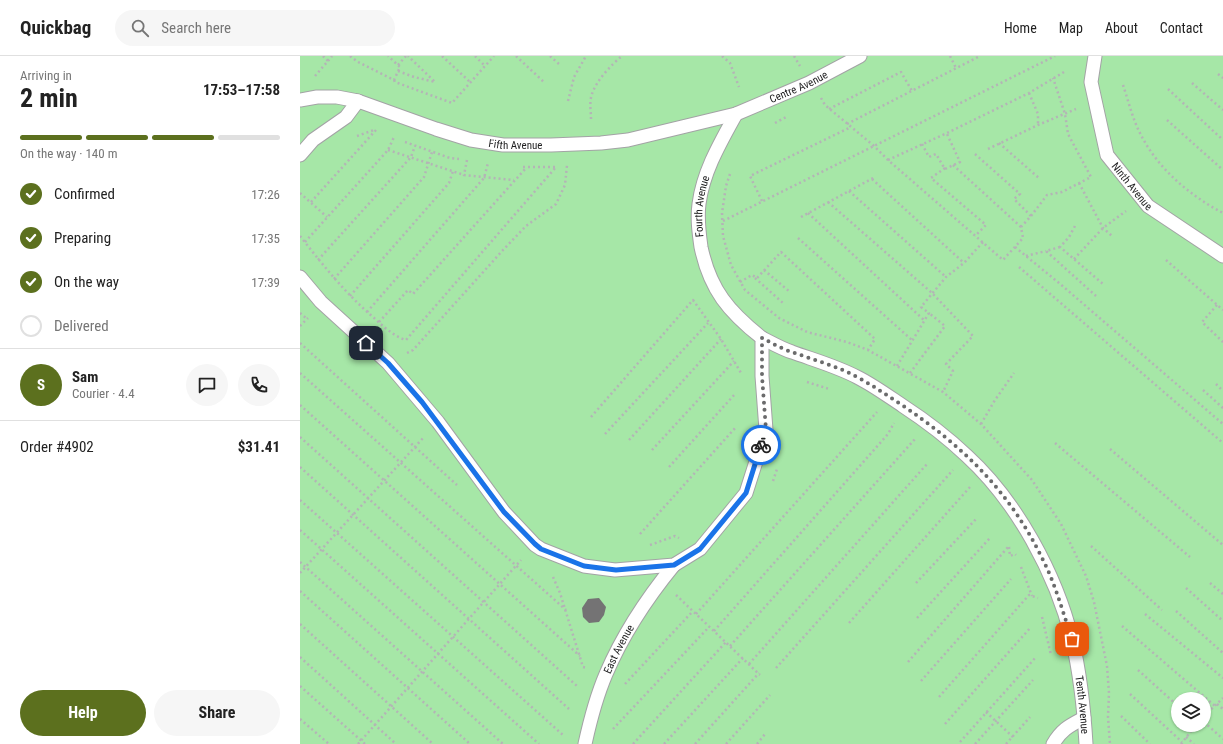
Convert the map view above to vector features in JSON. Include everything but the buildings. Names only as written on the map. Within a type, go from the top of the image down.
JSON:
[{"type":"lane","name":"Centre Avenue","points":[[736,114],[809,83],[860,56]]},
{"type":"lane","name":"Ninth Avenue","points":[[1095,56],[1091,82],[1107,155],[1148,206],[1223,256]]},
{"type":"lane","name":"Fifth Avenue","points":[[300,100],[316,97],[337,97],[358,101],[471,140],[503,145],[600,144],[628,140],[736,114]]},
{"type":"lane","points":[[300,155],[314,140],[346,117],[358,101]]},
{"type":"lane","name":"Fourth Avenue","points":[[736,114],[717,149],[706,176],[699,205],[698,231],[704,260],[714,287],[728,307],[743,324],[762,338]]},
{"type":"lane","points":[[300,277],[321,302],[388,363],[438,422],[504,512],[538,547],[584,566],[616,570],[674,565],[700,549],[746,493],[766,430],[762,376],[762,338]]},
{"type":"lane","name":"Tenth Avenue","points":[[762,338],[790,352],[826,364],[857,377],[924,420],[948,439],[984,472],[1010,505],[1030,535],[1045,563],[1060,602],[1072,639],[1084,718],[1086,744]]},
{"type":"lane","name":"East Avenue","points":[[585,744],[589,726],[606,674],[633,622],[654,590],[674,565]]},
{"type":"lane","points":[[1054,744],[1060,733],[1066,727],[1084,718]]},
{"type":"path","points":[[323,56],[328,61]]},
{"type":"path","points":[[314,77],[332,56]]},
{"type":"path","points":[[350,56],[358,62],[396,82],[452,103],[494,56]]},
{"type":"path","points":[[388,56],[400,67],[394,80]]},
{"type":"path","points":[[398,65],[407,56],[435,82],[398,71]]},
{"type":"path","points":[[442,56],[470,82]]},
{"type":"path","points":[[475,56],[485,66]]},
{"type":"path","points":[[516,56],[546,83]]},
{"type":"path","points":[[550,56],[560,65]]},
{"type":"path","points":[[568,101],[574,77],[586,56]]},
{"type":"path","points":[[591,119],[590,102],[592,92],[614,62],[622,56]]},
{"type":"path","points":[[722,56],[730,63],[739,87]]},
{"type":"path","points":[[950,56],[956,68]]},
{"type":"path","points":[[847,124],[980,56]]},
{"type":"path","points":[[723,221],[1055,56]]},
{"type":"path","points":[[829,109],[901,72],[912,91]]},
{"type":"path","points":[[888,160],[947,134],[1029,93],[1064,72]]},
{"type":"path","points":[[1218,74],[1223,78]]},
{"type":"path","points":[[1021,227],[1048,196],[1062,192],[1091,177],[1068,134],[1065,114],[1053,78]]},
{"type":"path","points":[[809,83],[829,109],[874,146],[888,160],[1003,260],[1023,238],[1021,227],[953,165]]},
{"type":"path","points":[[1192,83],[1223,110]]},
{"type":"path","points":[[1123,85],[1138,129],[1158,162],[1181,185],[1209,206],[1223,212]]},
{"type":"path","points":[[1168,89],[1223,140]]},
{"type":"path","points":[[1029,93],[1038,114],[1038,125]]},
{"type":"path","points":[[988,149],[1076,109]]},
{"type":"path","points":[[1167,120],[1223,170]]},
{"type":"path","points":[[762,201],[750,176],[850,127]]},
{"type":"path","points":[[353,133],[356,136],[373,129],[380,132]]},
{"type":"path","points":[[311,202],[376,130]]},
{"type":"path","points":[[947,134],[960,162],[946,169],[945,168],[931,178],[986,225],[975,236]]},
{"type":"path","points":[[389,136],[450,158],[473,161]]},
{"type":"path","points":[[304,242],[388,150],[394,138]]},
{"type":"path","points":[[999,143],[1040,179]]},
{"type":"path","points":[[922,144],[929,157],[936,154],[945,168]]},
{"type":"path","points":[[388,363],[413,350],[526,226],[556,204],[565,185],[568,145]]},
{"type":"path","points":[[318,260],[412,157],[415,146]]},
{"type":"path","points":[[388,150],[464,175],[515,180]]},
{"type":"path","points":[[334,279],[424,177],[432,152]]},
{"type":"path","points":[[975,154],[1020,194],[1014,199],[1032,216]]},
{"type":"path","points":[[464,175],[467,160]]},
{"type":"path","points":[[367,312],[484,178],[486,162],[496,164]]},
{"type":"path","points":[[519,167],[566,166]]},
{"type":"path","points":[[300,236],[318,260],[350,296],[399,338],[406,340],[556,167]]},
{"type":"path","points":[[379,322],[408,290],[413,294],[526,168]]},
{"type":"path","points":[[350,296],[449,183],[453,171]]},
{"type":"path","points":[[800,216],[875,177]]},
{"type":"path","points":[[872,179],[964,263]]},
{"type":"path","points":[[1079,182],[1103,228],[1112,236]]},
{"type":"path","points":[[849,191],[946,277]]},
{"type":"path","points":[[300,193],[327,217]]},
{"type":"path","points":[[1074,259],[1103,228],[1141,198]]},
{"type":"path","points":[[828,202],[932,293],[973,336],[946,364],[953,371],[943,392]]},
{"type":"path","points":[[808,213],[925,321]]},
{"type":"path","points":[[1026,256],[1060,247],[1069,237],[1075,226]]},
{"type":"path","points":[[798,238],[913,341]]},
{"type":"path","points":[[910,373],[945,326],[921,307],[946,277],[964,263],[983,242]]},
{"type":"path","points":[[1015,247],[1223,424]]},
{"type":"path","points":[[1060,247],[1103,284]]},
{"type":"path","points":[[1046,250],[1096,296]]},
{"type":"path","points":[[752,275],[757,278],[781,252],[875,339],[868,350]]},
{"type":"path","points":[[1166,260],[1223,310]]},
{"type":"path","points":[[1019,267],[1223,443]]},
{"type":"path","points":[[764,270],[790,292]]},
{"type":"path","points":[[740,282],[752,275]]},
{"type":"path","points":[[752,275],[783,303]]},
{"type":"path","points":[[591,417],[693,300],[721,339],[743,378]]},
{"type":"path","points":[[1217,305],[1202,322],[1223,342]]},
{"type":"path","points":[[897,366],[929,313]]},
{"type":"path","points":[[605,434],[708,322]]},
{"type":"path","points":[[629,440],[721,339]]},
{"type":"path","points":[[300,343],[463,490]]},
{"type":"path","points":[[652,450],[734,361]]},
{"type":"path","points":[[300,373],[566,610]]},
{"type":"path","points":[[981,424],[995,400],[1014,373]]},
{"type":"path","points":[[807,382],[835,392]]},
{"type":"path","points":[[1216,384],[1223,391]]},
{"type":"path","points":[[1203,390],[1223,408]]},
{"type":"path","points":[[669,466],[734,394]]},
{"type":"path","points":[[300,405],[580,656]]},
{"type":"path","points":[[696,614],[878,412],[870,408]]},
{"type":"path","points":[[714,631],[888,434],[898,418]]},
{"type":"path","points":[[889,420],[894,423]]},
{"type":"path","points":[[300,573],[438,422]]},
{"type":"path","points":[[640,534],[736,427]]},
{"type":"path","points":[[300,437],[577,686]]},
{"type":"path","points":[[730,646],[916,439]]},
{"type":"path","points":[[1055,443],[1190,558]]},
{"type":"path","points":[[1110,449],[1223,545]]},
{"type":"path","points":[[776,668],[966,455]]},
{"type":"path","points":[[748,664],[927,464]]},
{"type":"path","points":[[300,467],[569,709]]},
{"type":"path","points":[[849,622],[968,489]]},
{"type":"path","points":[[300,500],[563,735]]},
{"type":"path","points":[[916,583],[977,518]]},
{"type":"path","points":[[300,530],[539,744]]},
{"type":"path","points":[[644,546],[652,545],[675,536],[678,538],[684,534]]},
{"type":"path","points":[[917,618],[990,538]]},
{"type":"path","points":[[1091,546],[1162,610]]},
{"type":"path","points":[[358,744],[516,566],[538,547],[560,593],[583,667],[606,674]]},
{"type":"path","points":[[908,662],[1008,547],[1010,556],[1015,554],[1032,596]]},
{"type":"path","points":[[300,562],[503,744]]},
{"type":"path","points":[[922,681],[1011,579]]},
{"type":"path","points":[[1210,583],[1223,594]]},
{"type":"path","points":[[1186,588],[1223,621]]},
{"type":"path","points":[[300,591],[470,744]]},
{"type":"path","points":[[671,591],[759,674],[695,744]]},
{"type":"path","points":[[939,697],[1029,595],[1038,598]]},
{"type":"path","points":[[622,687],[692,611]]},
{"type":"path","points":[[1041,612],[1051,655]]},
{"type":"path","points":[[1176,612],[1223,653]]},
{"type":"path","points":[[1145,614],[1223,678]]},
{"type":"path","points":[[300,624],[433,744]]},
{"type":"path","points":[[1122,626],[1216,705],[1223,709]]},
{"type":"path","points":[[613,729],[709,627]]},
{"type":"path","points":[[945,724],[1031,627]]},
{"type":"path","points":[[633,744],[726,642]]},
{"type":"path","points":[[300,657],[396,744]]},
{"type":"path","points":[[960,742],[1036,657]]},
{"type":"path","points":[[664,744],[743,658]]},
{"type":"path","points":[[1138,670],[1171,700]]},
{"type":"path","points":[[975,744],[1033,680]]},
{"type":"path","points":[[300,686],[365,744]]},
{"type":"path","points":[[1130,694],[1181,743],[1190,732]]},
{"type":"path","points":[[726,744],[770,695]]},
{"type":"path","points":[[1211,710],[1223,698]]},
{"type":"path","points":[[986,712],[1013,737]]},
{"type":"path","points":[[1121,716],[1150,744]]},
{"type":"path","points":[[300,718],[328,744]]},
{"type":"path","points":[[1006,744],[1030,718]]},
{"type":"path","points":[[1211,728],[1223,739]]},
{"type":"path","points":[[756,744],[765,734]]},
{"type":"path","points":[[1186,737],[1194,744]]},
{"type":"green space","points":[[300,56],[1223,56],[1223,744],[300,744]]},
{"type":"way so far","points":[[761,445],[766,430],[762,376],[762,338],[790,352],[826,364],[857,377],[869,384],[924,420],[968,456],[984,472],[1010,505],[1030,535],[1045,563],[1072,639]]},
{"type":"route","points":[[366,343],[388,363],[422,402],[504,512],[535,544],[541,549],[584,566],[616,570],[674,565],[700,549],[746,493],[761,445]]}]
